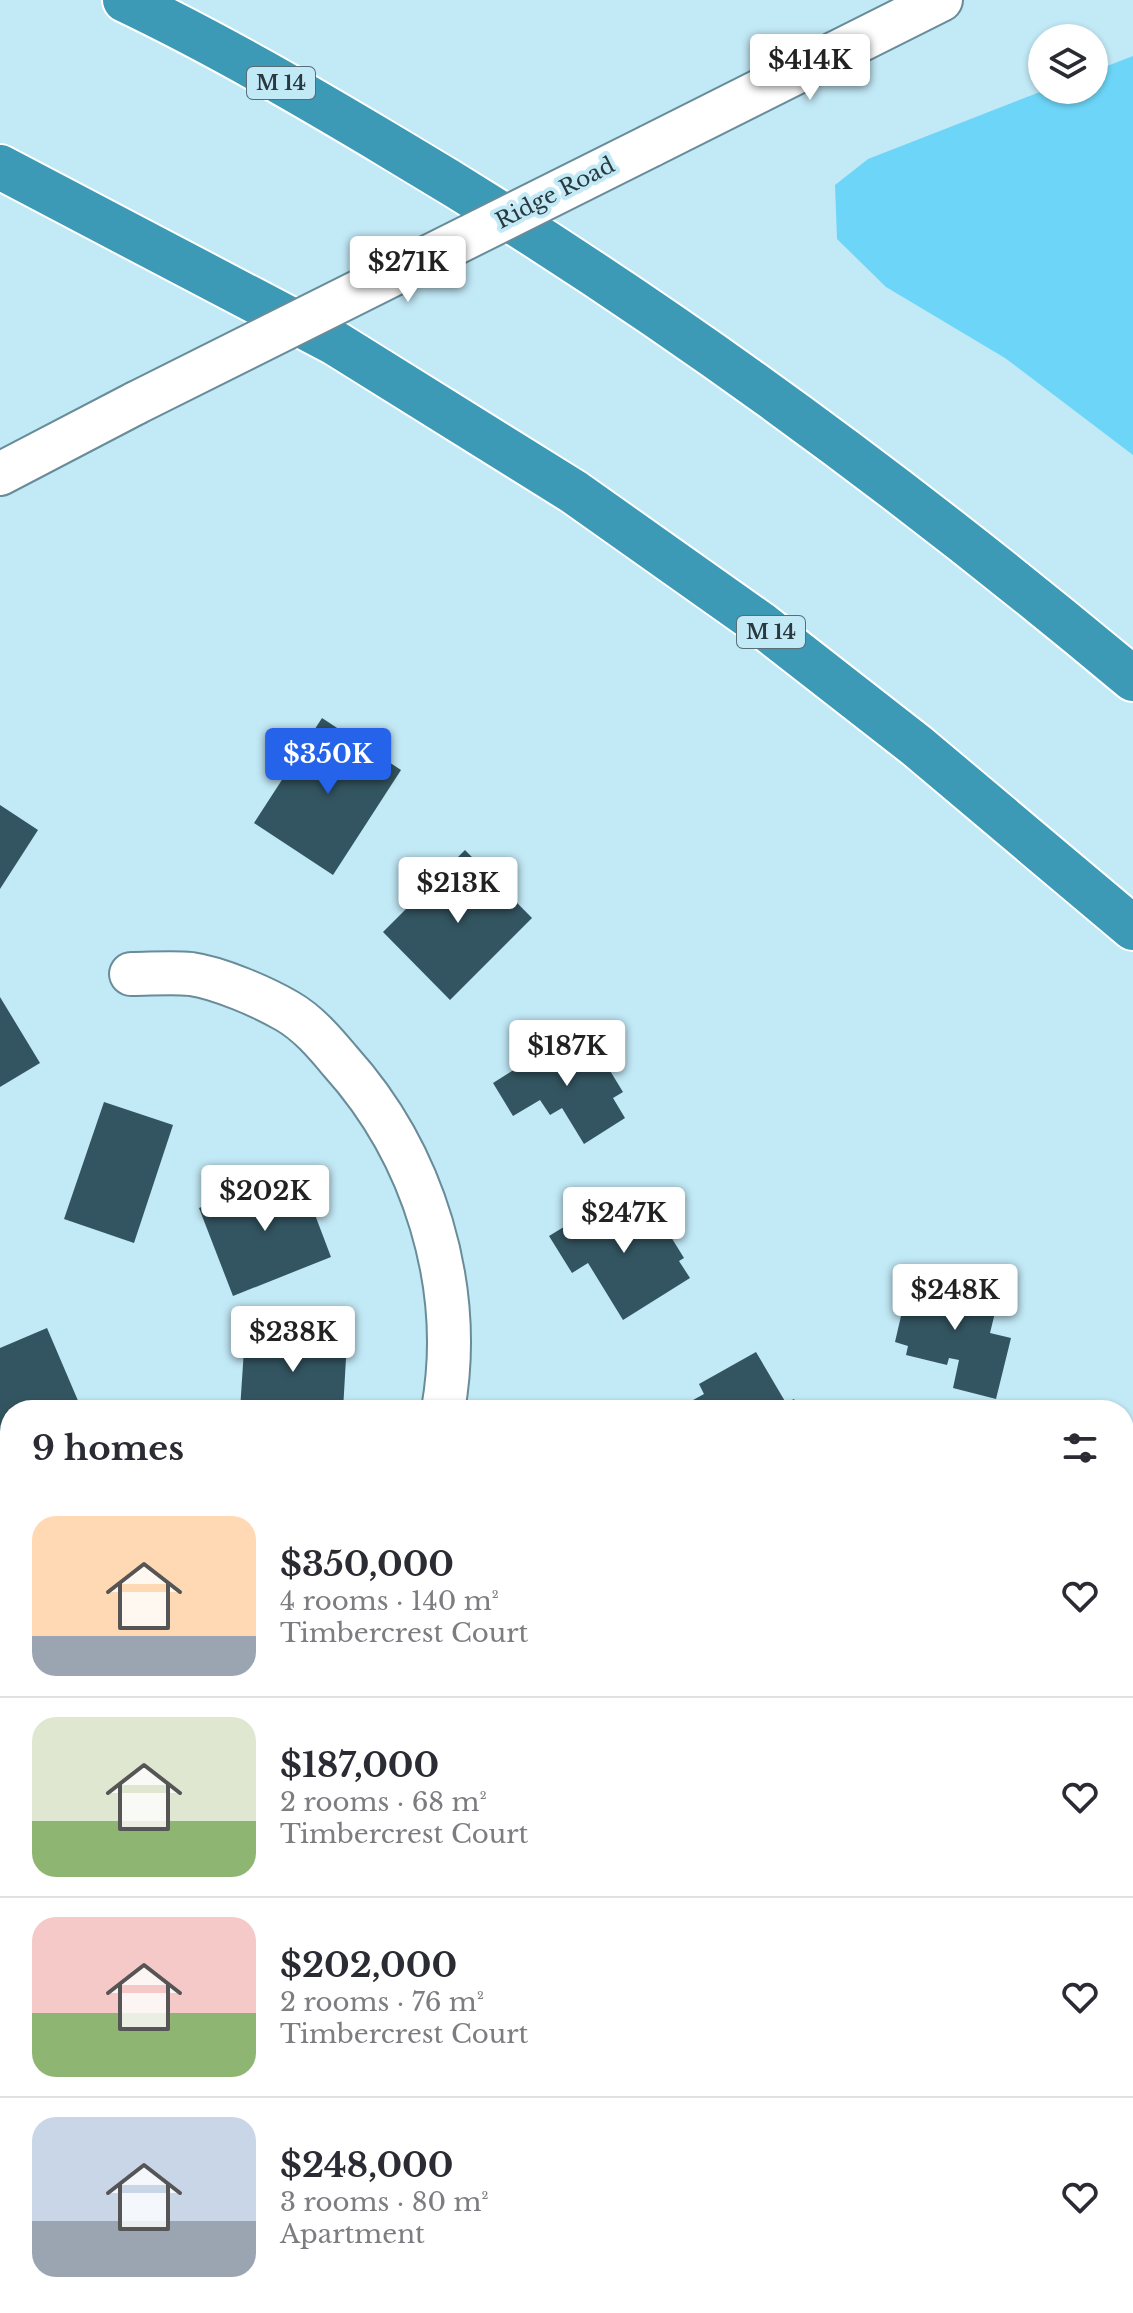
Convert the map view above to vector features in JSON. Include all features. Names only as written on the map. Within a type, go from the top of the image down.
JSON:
[{"type":"highway","name":"M 14","points":[[125,0],[317,103],[456,184],[566,254],[855,455],[1031,593],[1133,679]]},
{"type":"highway","name":"M 14","points":[[0,167],[335,343],[574,492],[774,634],[917,746],[1133,928]]},
{"type":"street","name":"Ridge Road","points":[[0,474],[941,0]]},
{"type":"street","points":[[131,974],[193,974],[254,994],[291,1013],[321,1039],[356,1078],[406,1157],[434,1230],[447,1307],[449,1347],[444,1400]]},
{"type":"shaded area","points":[[1133,56],[1133,455],[1005,358],[886,287],[837,239],[835,185],[868,159],[1028,97],[1028,104],[1108,104],[1108,66]]},
{"type":"building","points":[[322,718],[401,770],[333,875],[254,823]]},
{"type":"building","points":[[0,805],[38,830],[0,889]]},
{"type":"building","points":[[465,850],[532,918],[450,1000],[383,932]]},
{"type":"building","points":[[0,997],[40,1063],[0,1087]]},
{"type":"building","points":[[587,1033],[623,1092],[613,1098],[625,1118],[584,1144],[562,1108],[550,1115],[540,1100],[513,1116],[493,1083],[539,1054],[543,1060]]},
{"type":"building","points":[[104,1102],[173,1125],[134,1243],[64,1219]]},
{"type":"building","points":[[298,1170],[331,1257],[233,1296],[199,1208]]},
{"type":"building","points":[[647,1198],[684,1258],[679,1261],[690,1278],[623,1320],[588,1263],[572,1273],[549,1236],[600,1205],[609,1221]]},
{"type":"building","points":[[933,1276],[1000,1292],[990,1333],[1011,1338],[996,1399],[953,1388],[959,1360],[949,1358],[947,1365],[906,1355],[908,1346],[895,1342],[910,1277],[931,1282]]},
{"type":"building","points":[[47,1328],[78,1400],[0,1400],[0,1348]]},
{"type":"building","points":[[245,1334],[347,1341],[344,1400],[241,1400]]},
{"type":"building","points":[[756,1352],[784,1400],[693,1400],[704,1394],[699,1384]]}]
